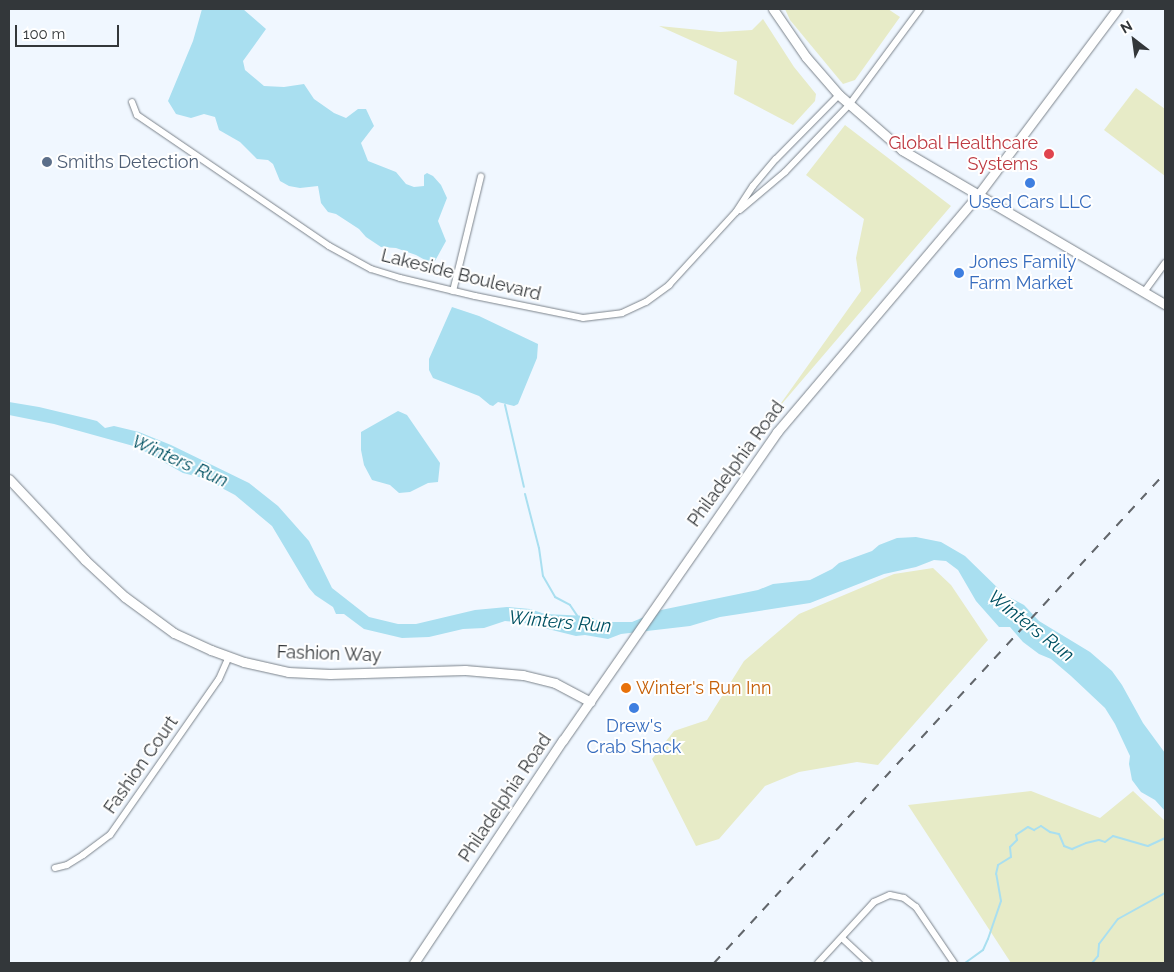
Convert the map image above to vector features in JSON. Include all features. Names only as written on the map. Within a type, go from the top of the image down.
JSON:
[{"type":"main road","points":[[773,9],[806,57],[839,95],[902,150],[1165,304]]},
{"type":"main road","name":"Philadelphia Road","points":[[414,963],[590,702],[777,432],[978,195],[1117,9]]},
{"type":"main road","name":"Fashion Way","points":[[9,479],[85,560],[136,607],[174,633],[229,657],[269,668],[307,673],[465,670],[504,672],[554,683],[575,692],[590,702]]},
{"type":"street","name":"Lakeside Boulevard","points":[[736,212],[762,193],[785,172],[849,105],[920,9]]},
{"type":"street","name":"Lakeside Boulevard","points":[[132,102],[137,115],[352,259],[386,275],[569,316],[601,317],[622,313],[646,302],[669,285],[736,212],[753,186],[776,159],[839,95]]},
{"type":"street","points":[[453,291],[481,176]]},
{"type":"street","points":[[1144,292],[1165,263]]},
{"type":"street","name":"Fashion Court","points":[[55,868],[75,860],[110,835],[219,679],[229,657]]},
{"type":"street","points":[[818,963],[874,902],[884,897],[897,896],[916,908],[954,963]]},
{"type":"street","points":[[842,938],[869,963]]},
{"type":"green space","points":[[785,9],[888,9],[900,17],[855,80],[843,84],[790,20]]},
{"type":"green space","points":[[763,19],[794,67],[816,94],[815,101],[793,125],[734,94],[737,61],[659,26],[720,32],[752,30]]},
{"type":"green space","points":[[1136,88],[1165,109],[1165,176],[1104,130]]},
{"type":"green space","points":[[845,125],[951,206],[774,413],[861,291],[856,258],[864,219],[806,175]]},
{"type":"green space","points":[[933,568],[951,585],[988,640],[878,765],[857,762],[799,772],[765,786],[719,839],[696,846],[652,759],[674,731],[707,720],[744,661],[799,614],[894,574]]},
{"type":"green space","points":[[1031,791],[1100,818],[1133,791],[1165,821],[1165,963],[1011,963],[908,805]]},
{"type":"water","points":[[202,9],[243,9],[266,29],[243,61],[245,70],[264,86],[284,87],[304,84],[314,99],[334,113],[346,118],[358,109],[366,109],[374,126],[361,143],[368,161],[396,172],[406,184],[414,187],[424,186],[424,175],[427,173],[433,176],[441,185],[447,198],[438,221],[446,241],[435,261],[427,265],[425,260],[416,255],[396,248],[381,247],[366,237],[359,229],[336,214],[328,212],[321,203],[318,186],[300,188],[289,186],[280,181],[273,164],[268,160],[257,159],[240,142],[219,130],[215,117],[204,114],[191,118],[176,114],[168,101],[193,41]]},
{"type":"water","points":[[452,307],[479,316],[538,344],[537,358],[518,404],[514,406],[498,402],[493,406],[479,396],[433,378],[429,370],[429,359]]},
{"type":"water","name":"Winters Run","points":[[9,402],[97,421],[105,428],[114,426],[139,432],[171,445],[249,483],[278,506],[309,541],[332,588],[369,617],[398,624],[416,624],[475,610],[507,607],[530,609],[545,614],[588,616],[601,622],[632,622],[661,610],[758,590],[773,584],[810,580],[832,569],[839,563],[872,551],[879,545],[897,538],[916,537],[941,542],[965,556],[1005,595],[1024,605],[1039,621],[1090,652],[1112,671],[1143,723],[1165,753],[1165,811],[1155,800],[1141,792],[1132,780],[1129,764],[1130,756],[1105,708],[1051,659],[1039,654],[1023,642],[1010,627],[999,627],[976,601],[958,570],[946,561],[934,560],[916,567],[884,574],[810,603],[720,617],[690,626],[621,634],[608,639],[585,635],[576,636],[524,623],[505,621],[484,628],[463,629],[429,637],[402,638],[364,629],[344,614],[336,614],[333,607],[315,595],[309,588],[272,526],[235,495],[203,478],[183,473],[137,447],[54,424],[9,415]]},
{"type":"water","points":[[398,411],[407,415],[440,463],[438,482],[428,483],[410,492],[399,493],[390,485],[372,480],[364,465],[361,450],[361,432]]},
{"type":"waterway","points":[[505,405],[524,487]]},
{"type":"waterway","name":"Winters Run","points":[[525,494],[539,548],[543,576],[555,597],[570,605],[578,617]]},
{"type":"waterway","points":[[965,963],[983,950],[1001,901],[996,874],[998,865],[1011,857],[1010,847],[1017,840],[1016,835],[1028,827],[1034,830],[1041,826],[1050,832],[1059,834],[1064,846],[1072,849],[1099,840],[1105,842],[1113,836],[1148,846],[1165,838]]},
{"type":"waterway","points":[[1092,963],[1098,956],[1099,944],[1118,919],[1165,893]]},
{"type":"railway","points":[[714,963],[1165,473]]},
{"type":"place","name":"Global Healthcare Systems","points":[[1049,154]]},
{"type":"place","name":"Smiths Detection","points":[[47,162]]},
{"type":"place","name":"Used Cars LLC","points":[[1030,183]]},
{"type":"place","name":"Jones Family Farm Market","points":[[959,273]]},
{"type":"place","name":"Winter's Run Inn","points":[[626,688]]},
{"type":"place","name":"Drew's Crab Shack","points":[[634,708]]}]
